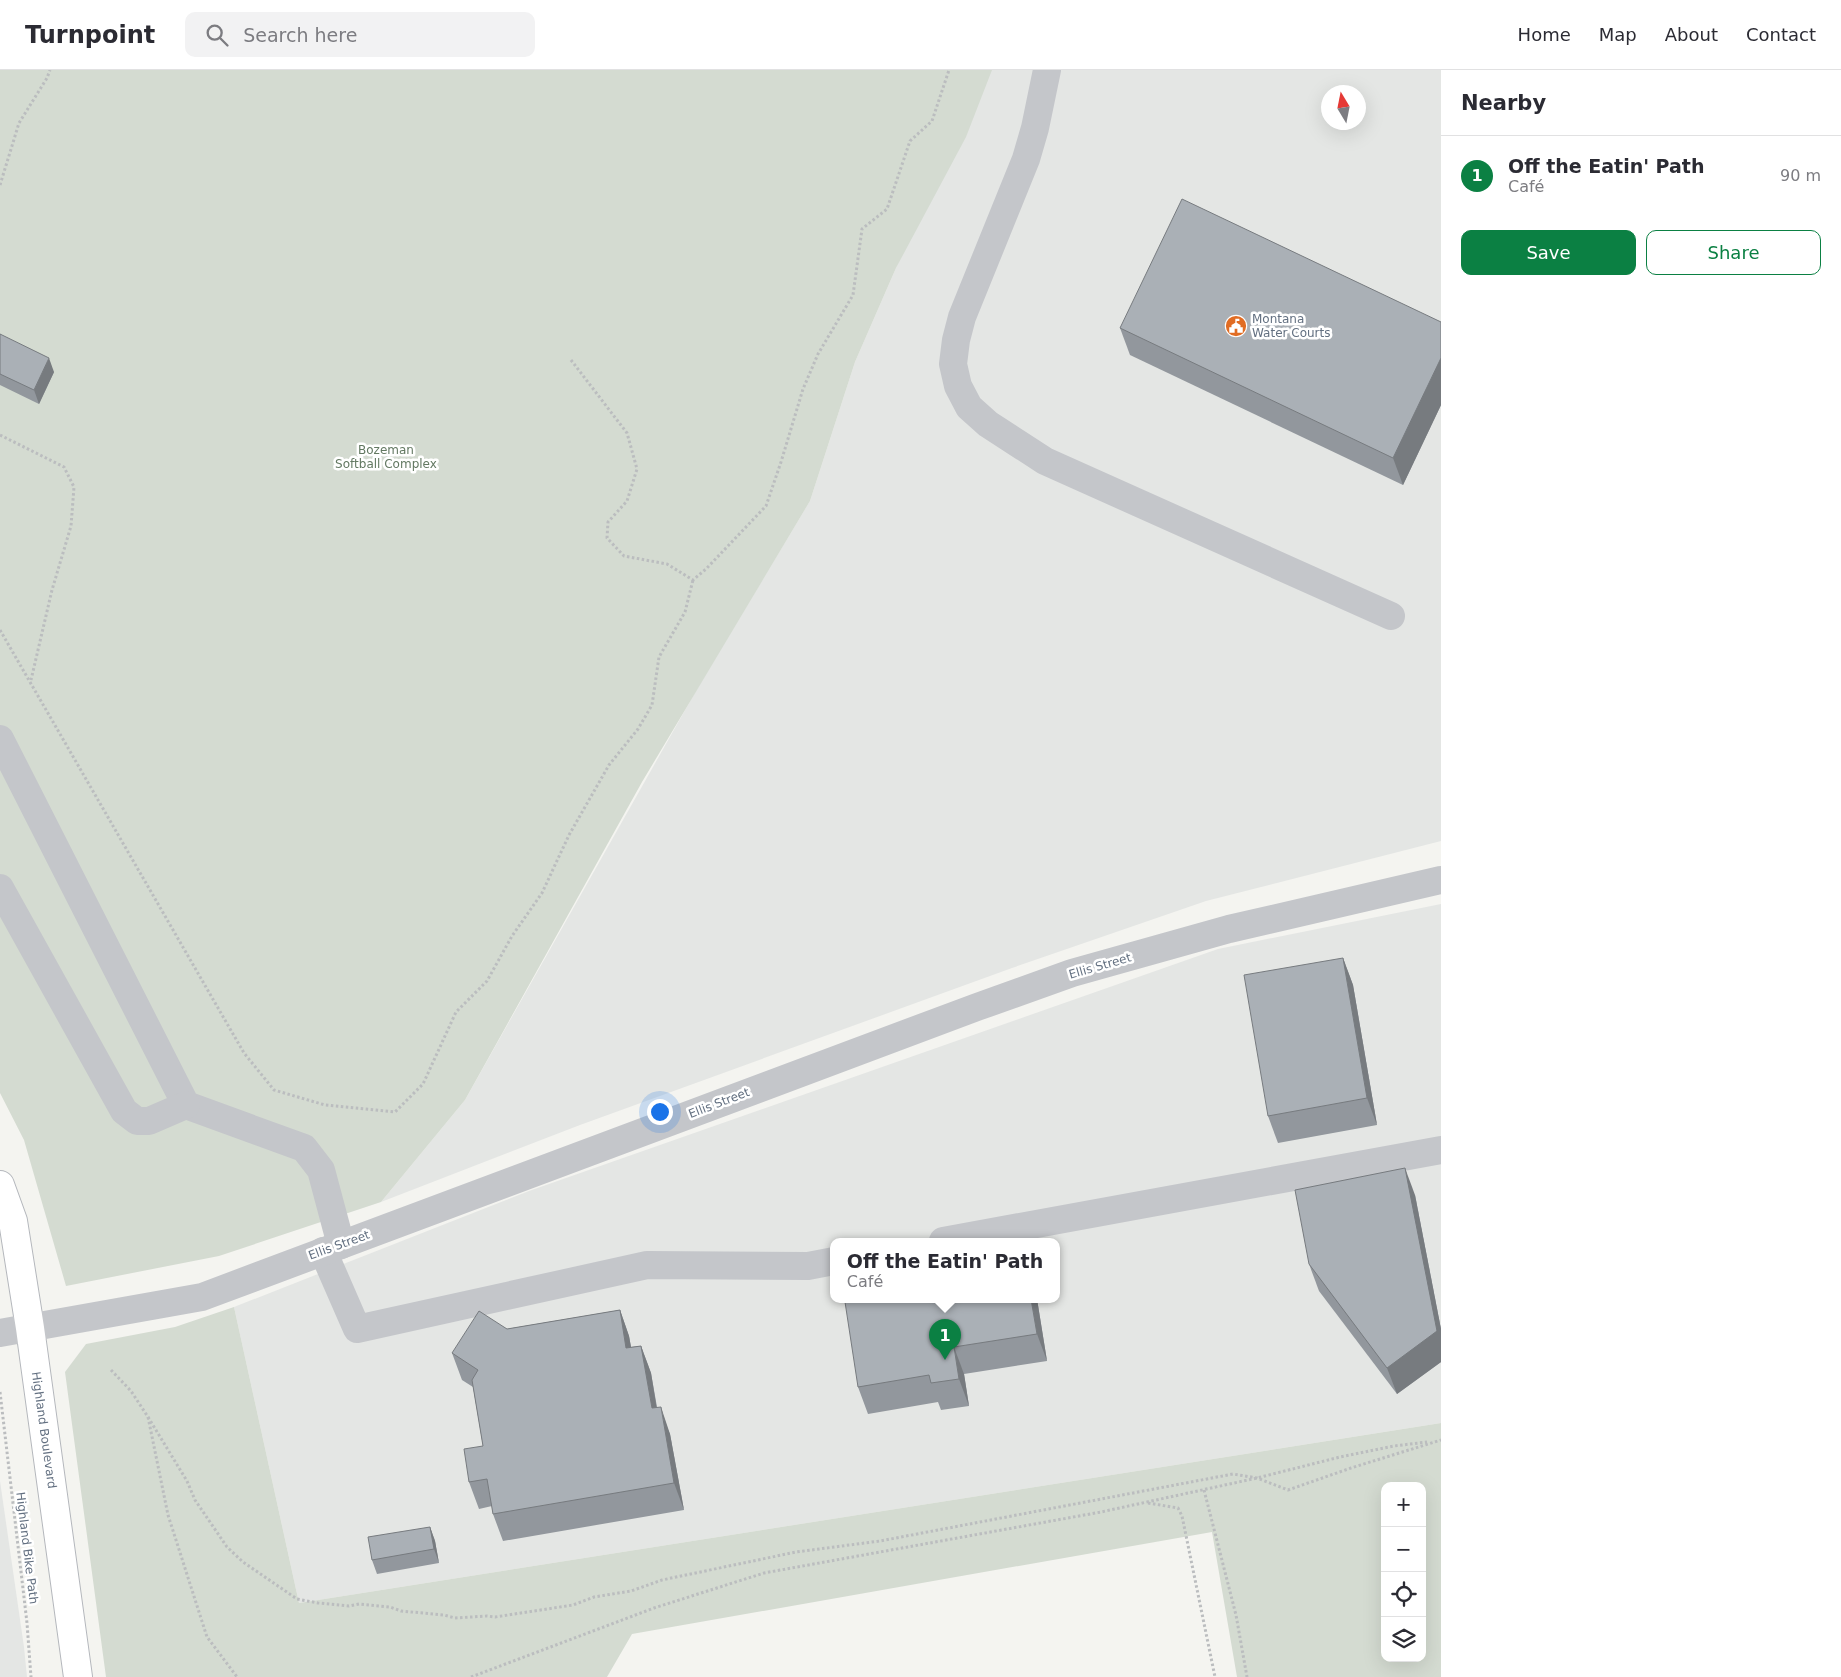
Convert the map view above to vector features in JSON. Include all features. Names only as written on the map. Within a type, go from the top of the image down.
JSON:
[{"type":"main road","name":"Highland Boulevard","points":[[0,1185],[12,1220],[30,1328],[78,1677]]},
{"type":"street","points":[[1048,70],[1026,159],[962,317],[956,340],[954,364],[958,386],[969,407],[988,424],[1044,461],[1392,616]]},
{"type":"street","points":[[0,739],[186,1105],[304,1148],[321,1170],[332,1248],[357,1329],[647,1265],[808,1266],[830,1263]]},
{"type":"street","name":"Ellis Street","points":[[0,1333],[202,1296],[1072,973],[1229,930],[1441,880]]},
{"type":"street","points":[[0,888],[124,1111],[137,1121],[150,1121],[186,1105]]},
{"type":"street","points":[[959,1238],[1441,1150]]},
{"type":"path","points":[[0,185],[20,123],[50,70]]},
{"type":"path","points":[[0,630],[244,1053],[274,1090],[325,1105],[395,1112],[423,1084],[456,1012],[487,981],[512,936],[542,893],[570,835],[609,765],[638,729],[652,704],[659,657],[685,612],[692,580],[706,569],[766,506],[782,462],[803,389],[818,354],[853,295],[862,229],[887,209],[910,141],[932,121],[949,70]]},
{"type":"path","points":[[571,360],[627,432],[637,469],[627,501],[608,522],[608,538],[624,556],[667,564],[692,580]]},
{"type":"path","points":[[0,434],[64,467],[74,487],[71,526],[52,590],[31,681]]},
{"type":"path","points":[[111,1370],[131,1391],[187,1481],[195,1500],[227,1547],[243,1562],[277,1587],[297,1599],[318,1603],[390,1607],[401,1611],[444,1615],[455,1618],[495,1617],[573,1605],[594,1597],[631,1591],[662,1580],[796,1552],[880,1541],[1233,1474],[1257,1478],[1288,1490],[1436,1441]]},
{"type":"path","name":"Highland Bike Path","points":[[0,1392],[27,1623],[31,1677]]},
{"type":"path","points":[[148,1417],[168,1515],[207,1637],[238,1677]]},
{"type":"path","points":[[471,1677],[654,1608],[764,1573],[997,1532],[1204,1490],[1340,1457],[1385,1448],[1441,1441]]},
{"type":"path","points":[[1204,1490],[1236,1615],[1247,1677]]},
{"type":"path","points":[[1145,1502],[1178,1508],[1182,1516],[1215,1677]]},
{"type":"shaded area","points":[[988,70],[1441,70],[1441,841],[1206,901],[1012,968],[580,1125],[381,1202],[465,1100],[697,689],[810,501],[855,362],[896,268]]},
{"type":"shaded area","points":[[1441,904],[1441,1423],[299,1603],[234,1307],[529,1191],[1218,949]]},
{"type":"shaded area","points":[[0,1481],[24,1647],[27,1677],[0,1677]]},
{"type":"green space","name":"Bozeman Softball Complex","points":[[0,70],[992,70],[966,137],[896,268],[855,362],[810,501],[642,782],[465,1100],[381,1202],[219,1256],[66,1286],[24,1140],[0,1093]]},
{"type":"green space","points":[[234,1307],[299,1603],[1441,1423],[1441,1677],[1237,1677],[1212,1532],[632,1634],[607,1677],[106,1677],[65,1372],[86,1344],[175,1327]]},
{"type":"building","points":[[1182,199],[1441,322],[1441,358],[1393,458],[1120,328]]},
{"type":"building","points":[[0,334],[49,358],[34,390],[0,374]]},
{"type":"building","points":[[1343,958],[1367,1098],[1268,1116],[1244,975]]},
{"type":"building","points":[[1405,1168],[1437,1331],[1387,1368],[1309,1264],[1295,1190]]},
{"type":"building","points":[[845,1303],[1032,1303],[1037,1334],[954,1347],[959,1379],[931,1383],[929,1375],[858,1387]]},
{"type":"building","points":[[620,1310],[626,1348],[641,1346],[652,1408],[661,1407],[674,1483],[493,1514],[487,1479],[469,1482],[464,1449],[483,1446],[472,1380],[478,1370],[452,1353],[479,1311],[507,1329]]},
{"type":"building","points":[[430,1527],[434,1549],[372,1560],[368,1537]]},
{"type":"place","name":"Montana Water Courts","points":[[1236,326]]},
{"type":"place","name":"Off the Eatin' Path","points":[[945,1360]]}]
